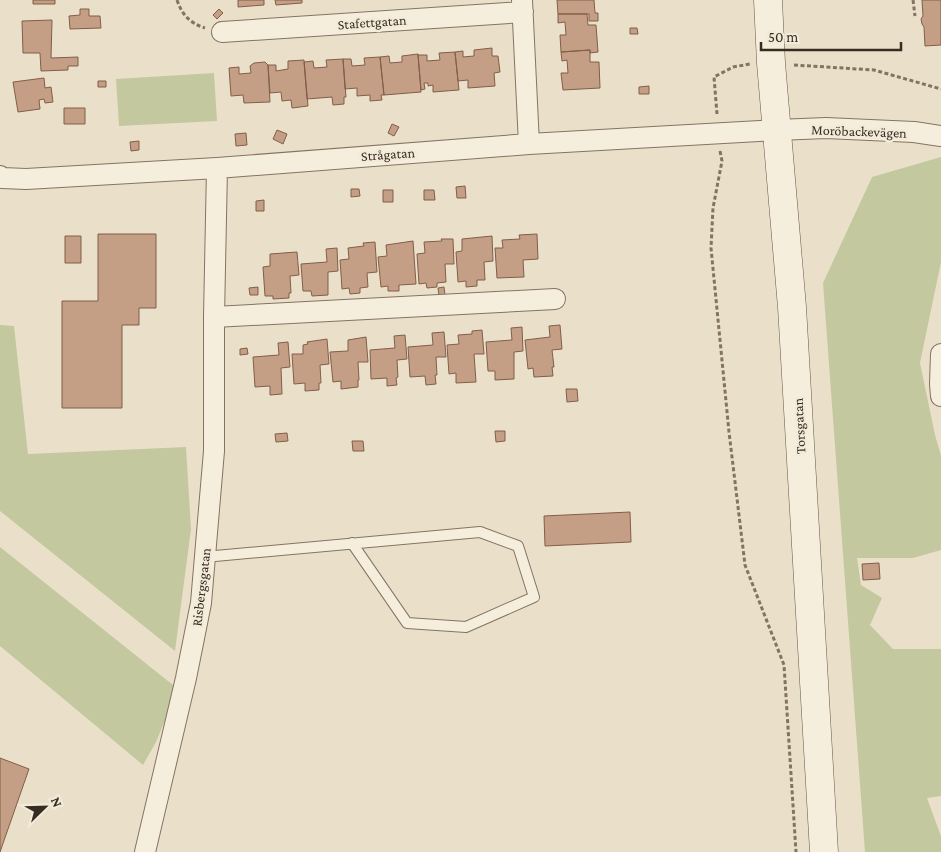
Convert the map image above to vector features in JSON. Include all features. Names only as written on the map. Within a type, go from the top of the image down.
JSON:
[{"type":"main road","name":"Torsgatan","points":[[768,0],[771,63],[792,307],[824,852]]},
{"type":"street","name":"Stafettgatan","points":[[222,32],[522,6],[529,144]]},
{"type":"street","name":"Moröbackevägen","points":[[777,130],[826,128],[914,132],[941,136]]},
{"type":"street","name":"Strågatan","points":[[0,176],[2,178],[26,179],[217,168],[529,144],[777,130]]},
{"type":"street","name":"Risbergsgatan","points":[[145,852],[186,678],[201,603],[206,557],[214,451],[217,168]]},
{"type":"street","points":[[214,317],[554,299]]},
{"type":"street","points":[[941,354],[941,392]]},
{"type":"lane","points":[[206,557],[480,532],[518,546],[534,597],[466,627],[407,623],[352,544]]},
{"type":"path","points":[[177,0],[181,12],[194,24],[222,32]]},
{"type":"path","points":[[913,0],[914,16]]},
{"type":"path","points":[[796,852],[784,665],[745,565],[729,432],[711,248],[713,208],[722,161],[714,77],[733,67],[771,63],[874,70],[941,90]]},
{"type":"green space","points":[[214,73],[217,121],[119,126],[116,79]]},
{"type":"green space","points":[[941,157],[941,262],[920,363],[941,456],[941,550],[913,558],[857,558],[861,585],[882,598],[870,625],[893,649],[941,649],[941,796],[927,798],[941,836],[941,852],[865,852],[823,283],[872,177]]},
{"type":"green space","points":[[0,325],[14,326],[28,454],[186,447],[191,529],[175,651],[0,511]]},
{"type":"green space","points":[[0,547],[178,689],[156,742],[143,765],[0,646]]},
{"type":"building","points":[[33,0],[55,0],[55,4],[33,4]]},
{"type":"building","points":[[238,0],[264,0],[264,5],[238,7]]},
{"type":"building","points":[[275,0],[302,0],[302,3],[276,5]]},
{"type":"building","points":[[557,0],[594,0],[598,21],[589,21],[589,14],[558,14]]},
{"type":"building","points":[[922,0],[941,0],[941,45],[925,46],[924,27],[921,19],[923,16]]},
{"type":"building","points":[[80,9],[89,9],[89,16],[100,16],[101,28],[70,29],[69,16],[80,15]]},
{"type":"building","points":[[219,9],[223,13],[217,19],[213,15]]},
{"type":"building","points":[[558,14],[587,14],[588,25],[596,25],[598,52],[590,53],[590,50],[561,52],[560,35],[566,35],[565,22],[558,23]]},
{"type":"building","points":[[52,20],[51,58],[78,57],[78,66],[68,66],[68,70],[41,71],[40,53],[23,53],[22,21]]},
{"type":"building","points":[[630,28],[637,28],[638,34],[630,34]]},
{"type":"building","points":[[492,48],[492,56],[498,56],[500,72],[494,73],[495,86],[468,88],[468,80],[458,81],[455,52],[463,51],[463,57],[474,56],[474,50]]},
{"type":"building","points":[[590,50],[590,62],[599,62],[600,88],[563,90],[561,73],[568,73],[567,60],[562,61],[561,52]]},
{"type":"building","points":[[455,52],[459,90],[433,92],[433,85],[428,86],[428,83],[424,83],[425,89],[421,90],[418,55],[427,55],[427,61],[440,60],[439,53]]},
{"type":"building","points":[[418,54],[421,92],[384,95],[380,57],[389,56],[390,63],[402,62],[402,56]]},
{"type":"building","points":[[380,57],[384,95],[381,95],[382,100],[370,101],[370,95],[357,96],[357,88],[345,89],[343,59],[351,59],[352,66],[365,65],[364,58]]},
{"type":"building","points":[[343,59],[346,97],[344,97],[344,104],[333,105],[332,97],[307,99],[304,62],[313,61],[314,68],[327,67],[326,60]]},
{"type":"building","points":[[304,60],[308,106],[292,108],[291,100],[282,101],[281,92],[270,93],[268,65],[276,65],[276,71],[288,69],[288,61]]},
{"type":"building","points":[[265,62],[268,65],[270,102],[244,103],[243,95],[231,96],[229,68],[239,67],[239,74],[251,73],[250,66],[254,63]]},
{"type":"building","points":[[44,78],[45,88],[51,87],[53,102],[45,103],[44,99],[39,100],[40,109],[18,112],[13,82]]},
{"type":"building","points":[[98,81],[106,81],[106,87],[98,87]]},
{"type":"building","points":[[649,86],[649,94],[639,94],[639,87]]},
{"type":"building","points":[[64,108],[85,108],[85,124],[64,124]]},
{"type":"building","points":[[392,124],[399,127],[394,136],[388,133]]},
{"type":"building","points":[[277,130],[287,134],[283,144],[273,139]]},
{"type":"building","points":[[246,133],[247,145],[236,146],[235,134]]},
{"type":"building","points":[[139,141],[139,150],[131,151],[130,142]]},
{"type":"building","points":[[465,186],[466,198],[457,198],[456,187]]},
{"type":"building","points":[[351,189],[359,189],[360,196],[351,197]]},
{"type":"building","points":[[383,190],[393,190],[393,202],[383,202]]},
{"type":"building","points":[[424,190],[434,190],[435,200],[424,200]]},
{"type":"building","points":[[264,200],[264,211],[256,211],[256,201]]},
{"type":"building","points":[[98,234],[156,234],[156,308],[139,308],[139,325],[122,325],[122,408],[62,408],[62,301],[98,301]]},
{"type":"building","points":[[537,234],[538,259],[523,260],[524,277],[497,278],[495,248],[503,248],[502,240],[520,239],[519,235]]},
{"type":"building","points":[[65,236],[81,236],[81,263],[65,263]]},
{"type":"building","points":[[492,236],[493,261],[484,262],[485,280],[477,280],[477,286],[466,287],[466,281],[458,282],[456,252],[462,251],[462,239]]},
{"type":"building","points":[[441,239],[453,239],[454,264],[445,264],[446,282],[437,283],[437,287],[427,288],[426,283],[419,284],[417,254],[425,253],[424,242],[442,241]]},
{"type":"building","points":[[413,241],[416,284],[399,285],[399,291],[388,291],[388,286],[381,287],[378,257],[387,256],[386,245]]},
{"type":"building","points":[[375,242],[377,272],[367,273],[368,287],[360,288],[360,293],[350,294],[349,288],[342,289],[340,260],[349,259],[348,248],[364,246],[363,243]]},
{"type":"building","points":[[337,248],[338,271],[328,272],[328,295],[312,296],[311,291],[303,291],[301,264],[327,262],[326,249]]},
{"type":"building","points":[[297,252],[299,275],[290,276],[291,293],[289,293],[289,298],[273,299],[273,296],[265,296],[263,267],[270,266],[270,254]]},
{"type":"building","points":[[258,287],[258,295],[250,295],[249,288]]},
{"type":"building","points":[[444,287],[445,295],[439,296],[438,288]]},
{"type":"building","points":[[560,325],[562,349],[552,350],[553,376],[534,377],[533,368],[528,369],[525,340],[550,337],[549,326]]},
{"type":"building","points":[[522,327],[523,351],[514,352],[514,379],[495,380],[495,371],[488,371],[486,342],[512,340],[511,328]]},
{"type":"building","points":[[482,330],[484,354],[474,354],[476,382],[456,383],[456,373],[449,374],[447,345],[459,344],[458,335],[472,334],[472,331]]},
{"type":"building","points":[[444,332],[446,357],[436,357],[436,384],[426,385],[425,376],[410,377],[408,347],[433,345],[432,333]]},
{"type":"building","points":[[405,335],[407,359],[397,360],[397,385],[387,386],[387,378],[371,379],[370,350],[395,348],[394,336]]},
{"type":"building","points":[[366,337],[368,362],[358,362],[358,387],[341,389],[341,381],[333,382],[330,352],[348,351],[348,340]]},
{"type":"building","points":[[327,339],[329,364],[320,365],[321,383],[319,383],[319,390],[305,391],[305,383],[294,384],[292,354],[303,354],[303,345],[308,344],[307,342]]},
{"type":"building","points":[[288,342],[290,367],[281,368],[282,394],[270,395],[270,386],[255,387],[253,357],[279,355],[278,343]]},
{"type":"building","points":[[247,348],[248,354],[240,355],[240,349]]},
{"type":"building","points":[[566,389],[577,389],[578,401],[567,402]]},
{"type":"building","points":[[495,431],[505,431],[505,441],[496,442]]},
{"type":"building","points":[[287,433],[288,441],[276,442],[275,434]]},
{"type":"building","points":[[352,441],[363,441],[364,451],[353,451]]},
{"type":"building","points":[[630,512],[631,542],[545,546],[544,516]]},
{"type":"building","points":[[879,563],[880,579],[863,580],[862,564]]},
{"type":"building","points":[[0,758],[29,769],[0,852]]}]
